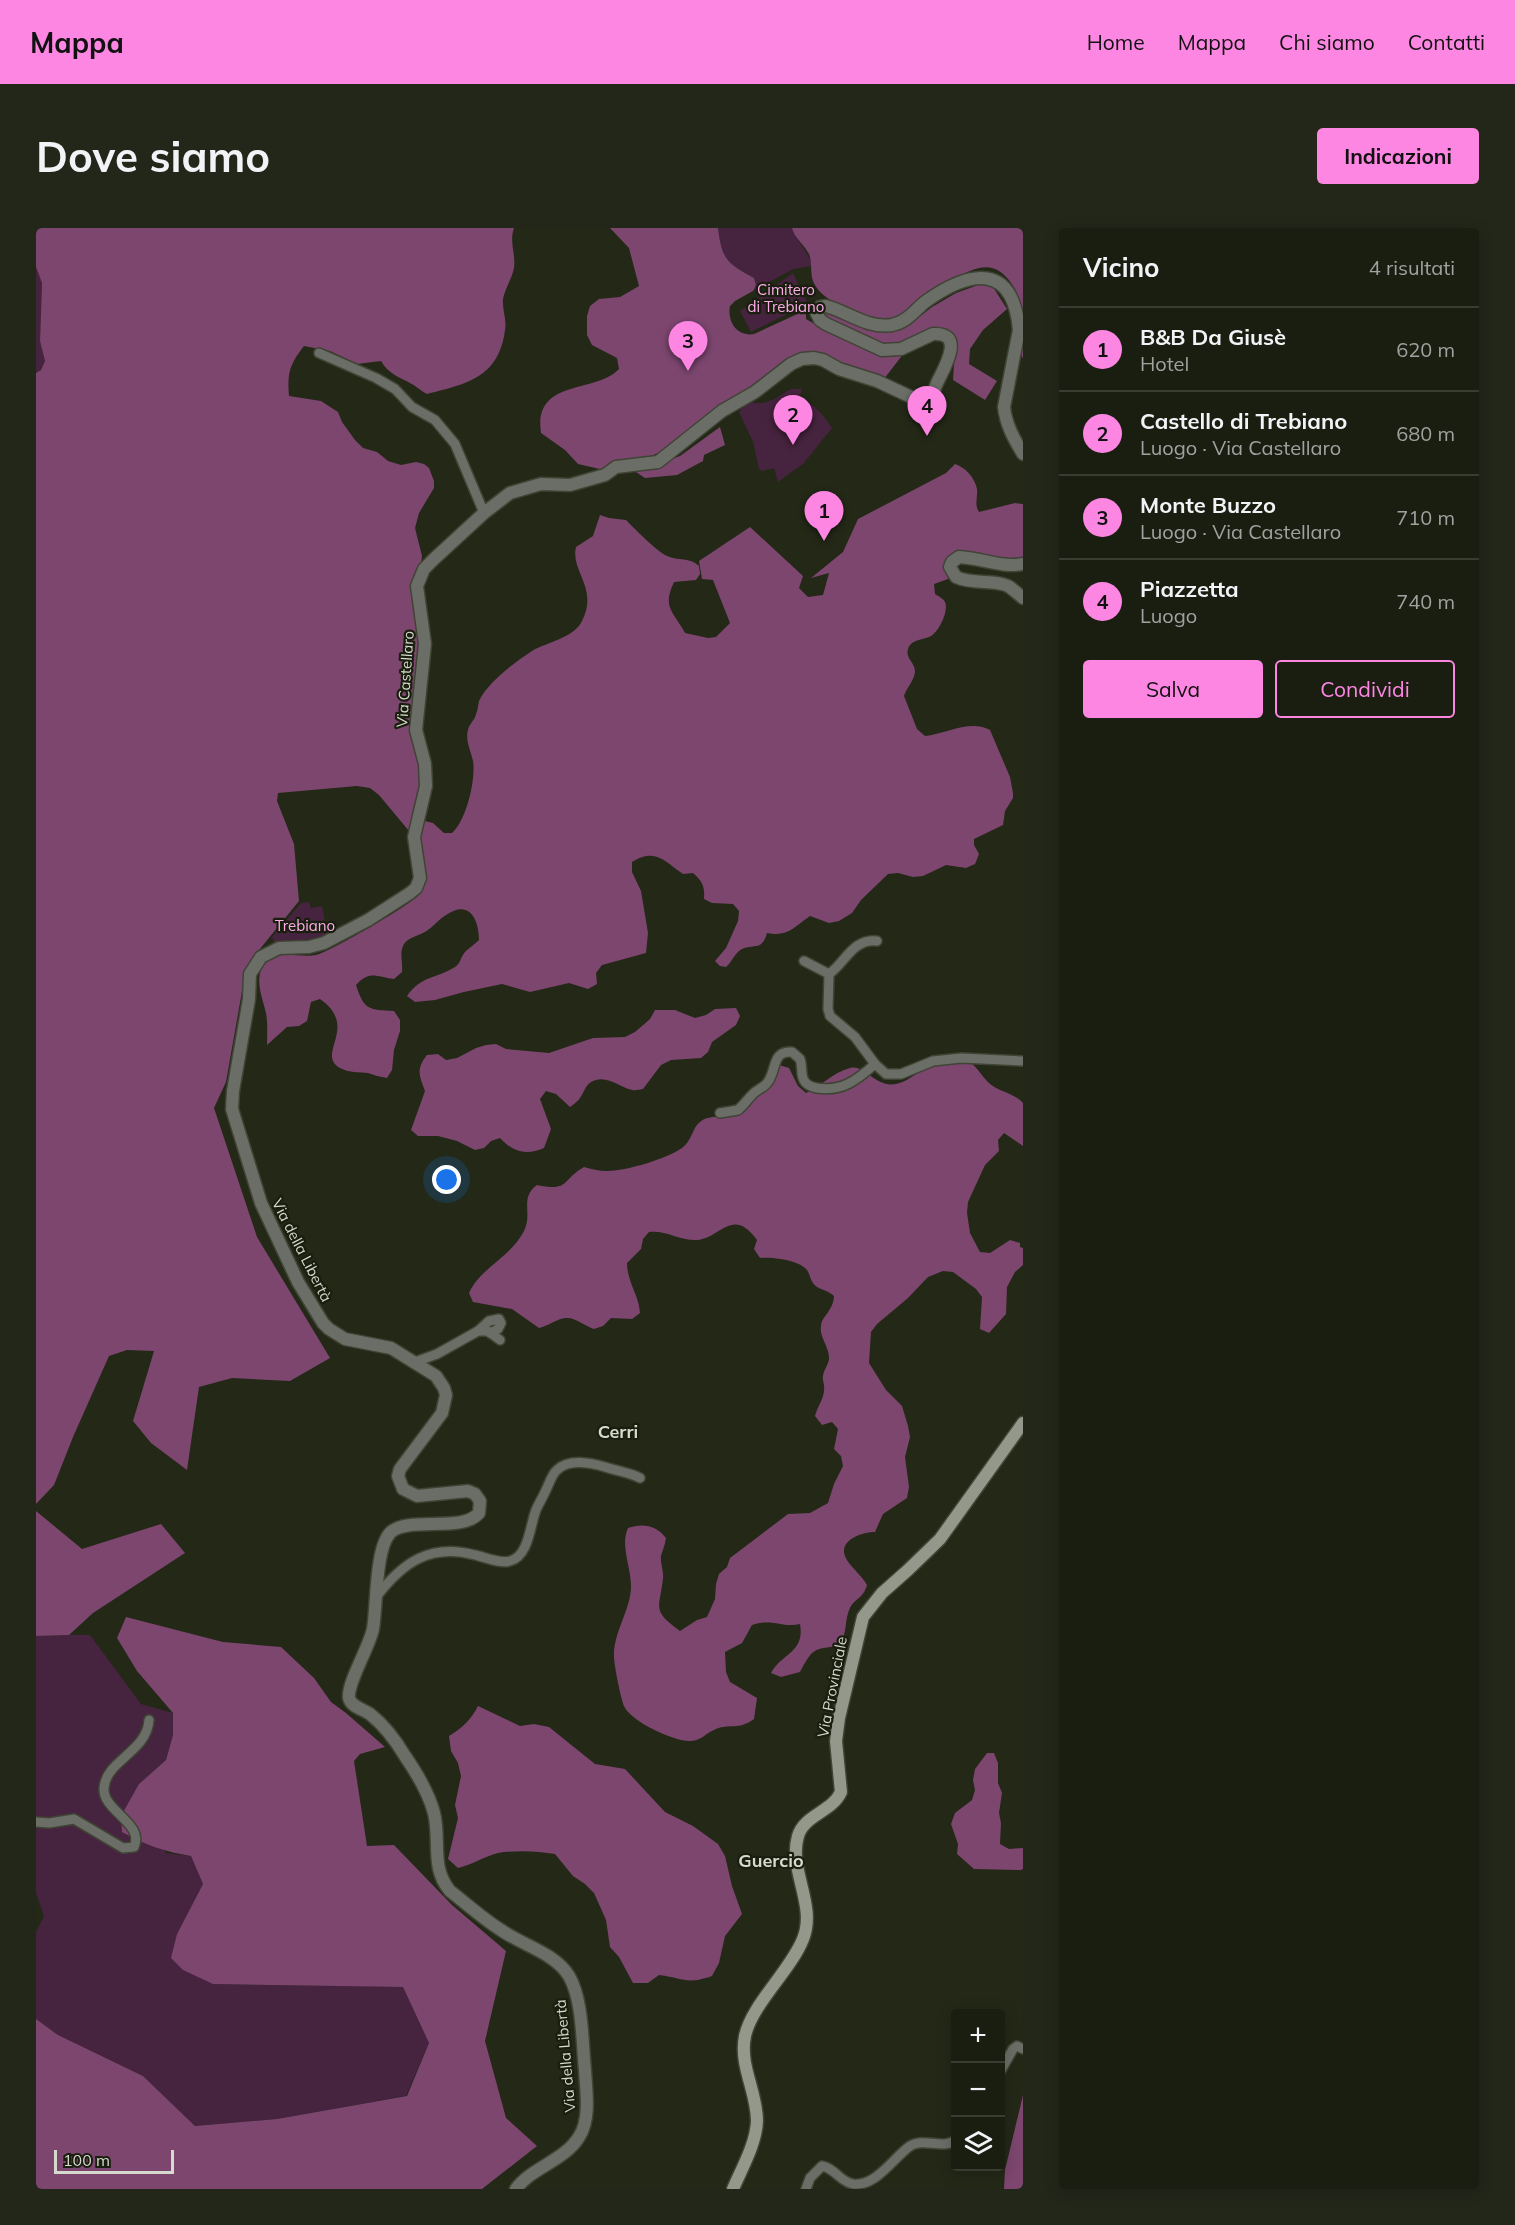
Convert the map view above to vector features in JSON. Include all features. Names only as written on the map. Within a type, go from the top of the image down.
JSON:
[{"type":"main road","name":"Via Provinciale","points":[[733,2189],[752,2143],[757,2119],[743,2056],[746,2033],[799,1948],[807,1929],[807,1909],[796,1858],[797,1839],[801,1827],[827,1809],[841,1792],[836,1742],[839,1718],[863,1617],[882,1593],[940,1539],[1023,1422]]},
{"type":"street","name":"Via Castellaro","points":[[232,1112],[233,1091],[249,999],[250,974],[261,957],[279,948],[309,947],[324,943],[368,920],[410,893],[418,883],[420,878],[414,837],[426,786],[425,764],[416,730],[425,644],[417,586],[429,564],[484,513],[510,493],[540,484],[570,485],[605,475],[616,467],[658,462],[722,411],[755,392],[791,364],[802,359],[823,360],[839,369],[890,387],[923,404],[928,403],[950,359],[951,346],[948,340],[938,334],[933,334],[901,349],[882,350],[826,324],[816,312],[820,307],[834,308],[871,324],[892,325],[905,321],[925,302],[956,285],[983,277],[998,281],[1008,291],[1018,319],[1019,330],[1004,407],[1005,417],[1023,454]]},
{"type":"street","points":[[319,353],[376,378],[395,389],[412,406],[435,420],[455,444],[484,513]]},
{"type":"street","points":[[1023,564],[1014,566],[959,557],[952,562],[951,567],[956,577],[974,583],[1008,586],[1023,598]]},
{"type":"street","points":[[877,941],[869,940],[854,949],[844,956],[829,974],[828,1009],[830,1016],[855,1037],[875,1064],[886,1074],[894,1075],[933,1060],[961,1058],[1023,1062]]},
{"type":"street","points":[[804,961],[829,974]]},
{"type":"street","points":[[720,1113],[738,1110],[754,1092],[766,1085],[770,1080],[776,1059],[784,1052],[792,1052],[800,1059],[803,1079],[806,1083],[811,1087],[824,1089],[834,1090],[843,1087],[862,1076],[875,1064]]},
{"type":"street","name":"Via della Libertà","points":[[232,1112],[261,1203],[298,1282],[323,1323],[345,1339],[391,1348],[440,1380],[444,1388],[445,1402],[442,1413],[400,1469],[399,1482],[408,1493],[417,1496],[468,1491],[478,1497],[479,1514],[473,1518],[447,1524],[405,1526],[392,1531],[384,1542],[380,1555],[372,1632],[350,1688],[350,1701],[378,1720],[405,1756],[428,1798],[435,1814],[436,1863],[443,1883],[501,1931],[561,1966],[568,1974],[577,1996],[585,2079],[584,2128],[572,2146],[528,2176],[516,2189]]},
{"type":"street","points":[[415,1362],[437,1354],[478,1331],[489,1321],[499,1319],[501,1323],[498,1329],[490,1333]]},
{"type":"street","points":[[478,1331],[490,1333],[500,1340]]},
{"type":"street","points":[[377,1596],[397,1571],[420,1556],[445,1551],[472,1554],[495,1561],[509,1562],[519,1557],[528,1539],[536,1511],[555,1471],[566,1465],[588,1463],[633,1474],[640,1478]]},
{"type":"street","points":[[36,1822],[49,1823],[75,1818],[123,1848],[134,1847],[133,1831],[127,1821],[111,1805],[105,1794],[104,1786],[115,1767],[140,1743],[146,1734],[149,1720]]},
{"type":"street","points":[[1005,2063],[1013,2049],[1017,2046],[1023,2049]]},
{"type":"street","points":[[806,2189],[810,2178],[822,2166],[830,2168],[847,2182],[858,2184],[874,2177],[915,2144],[951,2142]]},
{"type":"green space","points":[[718,228],[792,228],[812,266],[793,269],[753,291],[756,285],[754,278],[732,264],[724,254]]},
{"type":"green space","points":[[36,267],[42,283],[40,341],[45,361],[41,370],[36,373]]},
{"type":"green space","name":"Cimitero di Trebiano","points":[[793,273],[808,304],[751,332],[740,311]]},
{"type":"green space","points":[[791,389],[802,389],[799,399],[822,414],[832,428],[804,463],[778,482],[774,468],[762,471],[759,469],[753,442],[739,412],[755,392],[753,403],[760,403],[774,399]]},
{"type":"green space","name":"Trebiano","points":[[309,902],[311,908],[322,906],[328,937],[323,940],[275,945],[272,937],[301,903]]},
{"type":"green space","points":[[90,1635],[141,1704],[173,1713],[173,1735],[166,1760],[139,1784],[166,1853],[191,1856],[203,1884],[177,1934],[213,1984],[403,1987],[429,2043],[406,2096],[277,2119],[195,2126],[143,2076],[58,2035],[36,2019],[36,1932],[44,1916],[36,1893],[36,1636]]},
{"type":"shaded area","points":[[36,228],[514,228],[512,238],[514,263],[503,299],[505,326],[502,346],[488,369],[467,382],[427,394],[387,369],[381,361],[357,364],[330,351],[304,346],[295,358],[289,374],[289,396],[321,401],[338,412],[342,422],[363,448],[377,452],[388,461],[401,465],[416,462],[424,464],[429,468],[434,481],[434,488],[419,513],[415,528],[422,556],[419,578],[422,785],[409,831],[379,795],[370,788],[357,786],[278,793],[277,801],[294,844],[299,901],[251,960],[244,980],[226,1082],[214,1108],[257,1237],[330,1358],[290,1381],[232,1378],[199,1387],[187,1470],[151,1443],[133,1421],[154,1351],[127,1350],[109,1356],[54,1485],[36,1504],[36,373],[41,370],[45,361],[40,341],[42,283],[36,267]]},
{"type":"shaded area","points":[[610,228],[718,228],[727,259],[754,278],[756,285],[753,291],[730,306],[730,318],[738,331],[754,334],[806,310],[806,319],[813,323],[816,321],[904,353],[884,379],[811,353],[786,360],[754,387],[665,450],[630,465],[604,470],[578,464],[565,450],[541,433],[541,415],[547,403],[556,395],[609,377],[619,369],[617,358],[592,345],[587,335],[587,316],[590,306],[599,299],[620,297],[639,286],[629,248]]},
{"type":"shaded area","points":[[792,228],[1023,228],[1023,314],[1012,284],[999,271],[986,267],[972,270],[958,277],[899,317],[887,321],[872,318],[839,304],[818,290],[812,278],[809,254]]},
{"type":"shaded area","points":[[981,284],[993,287],[1007,309],[983,330],[970,349],[969,364],[997,381],[985,400],[953,380],[955,348],[948,336],[884,345],[826,320],[822,313],[824,310],[893,330],[909,325],[932,307],[956,293]]},
{"type":"shaded area","points":[[1023,314],[1023,359],[1021,343]]},
{"type":"shaded area","points":[[720,427],[725,445],[704,455],[703,461],[677,475],[645,478],[636,472],[680,456]]},
{"type":"shaded area","points":[[955,464],[966,470],[974,481],[979,512],[1015,503],[1023,504],[1023,557],[1004,559],[954,556],[948,579],[934,584],[935,594],[945,602],[946,606],[942,620],[931,636],[912,643],[907,652],[915,671],[914,678],[904,696],[917,729],[925,736],[975,726],[990,730],[1010,777],[1013,798],[1005,811],[1003,825],[974,839],[974,845],[979,854],[975,864],[966,868],[946,865],[923,876],[888,874],[861,900],[852,913],[839,921],[829,923],[810,916],[786,932],[767,933],[762,943],[743,948],[726,967],[720,966],[715,961],[726,948],[738,921],[739,911],[733,904],[712,903],[704,899],[702,884],[693,873],[683,874],[654,856],[640,858],[632,862],[632,872],[641,891],[648,933],[646,953],[602,965],[596,973],[597,984],[588,989],[569,983],[530,992],[502,984],[435,1000],[415,1002],[407,996],[418,984],[455,967],[465,952],[479,940],[475,919],[467,910],[461,909],[446,915],[422,934],[406,941],[402,950],[402,972],[394,979],[369,976],[356,985],[365,1004],[373,1009],[394,1011],[400,1020],[392,1070],[387,1078],[347,1071],[334,1062],[332,1055],[337,1029],[336,1020],[331,1009],[320,999],[311,1002],[307,1021],[299,1026],[287,1027],[267,1045],[267,1017],[259,983],[260,973],[267,961],[282,955],[311,956],[324,952],[386,918],[419,895],[426,877],[420,838],[425,821],[433,823],[444,833],[452,833],[466,810],[474,769],[467,734],[483,694],[502,673],[518,661],[532,651],[567,636],[582,621],[587,599],[575,556],[576,547],[593,536],[600,515],[626,520],[662,553],[692,561],[699,566],[700,574],[696,580],[674,582],[669,598],[670,609],[685,633],[708,638],[716,637],[730,623],[713,580],[702,579],[699,561],[750,527],[803,576],[799,588],[808,597],[823,595],[829,573],[811,578],[843,552],[858,519],[946,473]]},
{"type":"shaded area","points":[[736,1008],[740,1016],[736,1025],[712,1042],[708,1052],[701,1058],[671,1060],[661,1065],[643,1089],[628,1089],[607,1080],[597,1080],[588,1084],[578,1100],[570,1107],[556,1094],[546,1091],[540,1099],[551,1129],[544,1148],[531,1152],[520,1151],[510,1147],[500,1138],[491,1141],[484,1148],[475,1150],[457,1141],[438,1136],[418,1136],[411,1130],[425,1091],[420,1072],[421,1064],[427,1055],[438,1054],[446,1060],[457,1058],[476,1048],[496,1044],[506,1049],[549,1053],[593,1038],[625,1037],[650,1019],[655,1010],[675,1010],[695,1018],[715,1009]]},
{"type":"shaded area","points":[[970,1062],[990,1084],[1023,1103],[1023,1146],[1004,1133],[998,1140],[999,1151],[985,1165],[968,1202],[967,1213],[970,1233],[980,1252],[990,1253],[1010,1240],[1020,1243],[1020,1247],[1023,1248],[1023,1265],[1015,1272],[1007,1287],[1006,1314],[989,1333],[980,1329],[982,1297],[976,1289],[953,1272],[943,1271],[928,1277],[908,1298],[877,1324],[871,1332],[869,1363],[886,1390],[902,1406],[910,1437],[905,1457],[909,1487],[907,1498],[883,1514],[875,1532],[862,1534],[846,1544],[845,1556],[867,1585],[850,1608],[842,1641],[839,1646],[815,1651],[800,1672],[781,1677],[771,1673],[796,1647],[801,1634],[800,1624],[766,1622],[752,1625],[742,1643],[725,1652],[726,1672],[730,1682],[757,1698],[754,1719],[743,1725],[716,1729],[698,1740],[691,1741],[654,1730],[635,1718],[624,1706],[614,1661],[616,1639],[628,1604],[631,1586],[625,1542],[628,1528],[649,1526],[658,1530],[666,1538],[661,1556],[663,1576],[659,1604],[661,1613],[680,1631],[697,1620],[707,1617],[715,1599],[719,1574],[727,1567],[730,1558],[788,1514],[810,1513],[828,1503],[843,1466],[841,1456],[834,1449],[838,1429],[832,1422],[822,1425],[815,1416],[824,1393],[823,1376],[829,1358],[821,1334],[821,1326],[832,1306],[834,1296],[815,1285],[807,1270],[798,1264],[778,1259],[760,1258],[754,1249],[757,1240],[740,1225],[726,1227],[704,1239],[695,1240],[661,1232],[649,1232],[643,1239],[641,1249],[627,1263],[640,1313],[632,1319],[611,1318],[603,1326],[594,1329],[567,1318],[539,1328],[512,1309],[473,1302],[469,1293],[481,1276],[511,1248],[524,1231],[527,1201],[537,1185],[560,1186],[584,1167],[604,1171],[624,1169],[675,1152],[688,1142],[697,1125],[704,1120],[732,1115],[744,1107],[779,1065],[789,1068],[798,1086],[806,1093],[850,1068],[861,1069],[882,1083],[896,1084],[932,1067]]},
{"type":"shaded area","points":[[36,1511],[82,1549],[161,1524],[185,1553],[93,1613],[69,1635],[36,1636]]},
{"type":"shaded area","points":[[126,1617],[223,1642],[281,1647],[314,1678],[331,1702],[385,1747],[360,1754],[354,1761],[367,1846],[394,1845],[452,1905],[506,1951],[485,2041],[506,2118],[537,2146],[482,2189],[36,2189],[36,2019],[58,2035],[143,2076],[195,2126],[277,2119],[407,2096],[429,2043],[403,1987],[213,1984],[183,1970],[171,1958],[177,1934],[203,1884],[191,1856],[156,1847],[122,1832],[121,1816],[139,1784],[166,1760],[173,1735],[173,1713],[137,1671],[117,1638]]},
{"type":"shaded area","points":[[478,1706],[520,1726],[534,1724],[549,1727],[595,1764],[625,1769],[665,1812],[693,1826],[718,1844],[725,1856],[742,1914],[725,1936],[719,1963],[712,1976],[685,1980],[659,1975],[648,1983],[633,1983],[619,1957],[610,1947],[606,1920],[594,1893],[573,1876],[555,1854],[527,1851],[498,1853],[458,1868],[448,1859],[458,1818],[455,1805],[461,1776],[458,1763],[451,1751],[449,1736],[466,1723]]},
{"type":"shaded area","points":[[987,1753],[994,1753],[998,1763],[998,1783],[1002,1793],[999,1813],[1000,1844],[1009,1849],[1023,1848],[1023,1869],[1021,1870],[974,1869],[957,1854],[958,1844],[951,1824],[955,1813],[972,1800],[975,1790],[973,1780],[975,1769]]},
{"type":"shaded area","points":[[1023,2095],[1023,2189],[1004,2189],[1005,2170]]},
{"type":"place","name":"Monte Buzzo","points":[[688,371]]},
{"type":"place","name":"Piazzetta","points":[[927,436]]},
{"type":"place","name":"Castello di Trebiano","points":[[793,445]]},
{"type":"place","name":"B&B Da Giusè","points":[[824,541]]},
{"type":"district","name":"Cerri","points":[[618,1431]]},
{"type":"district","name":"Guercio","points":[[771,1860]]}]
